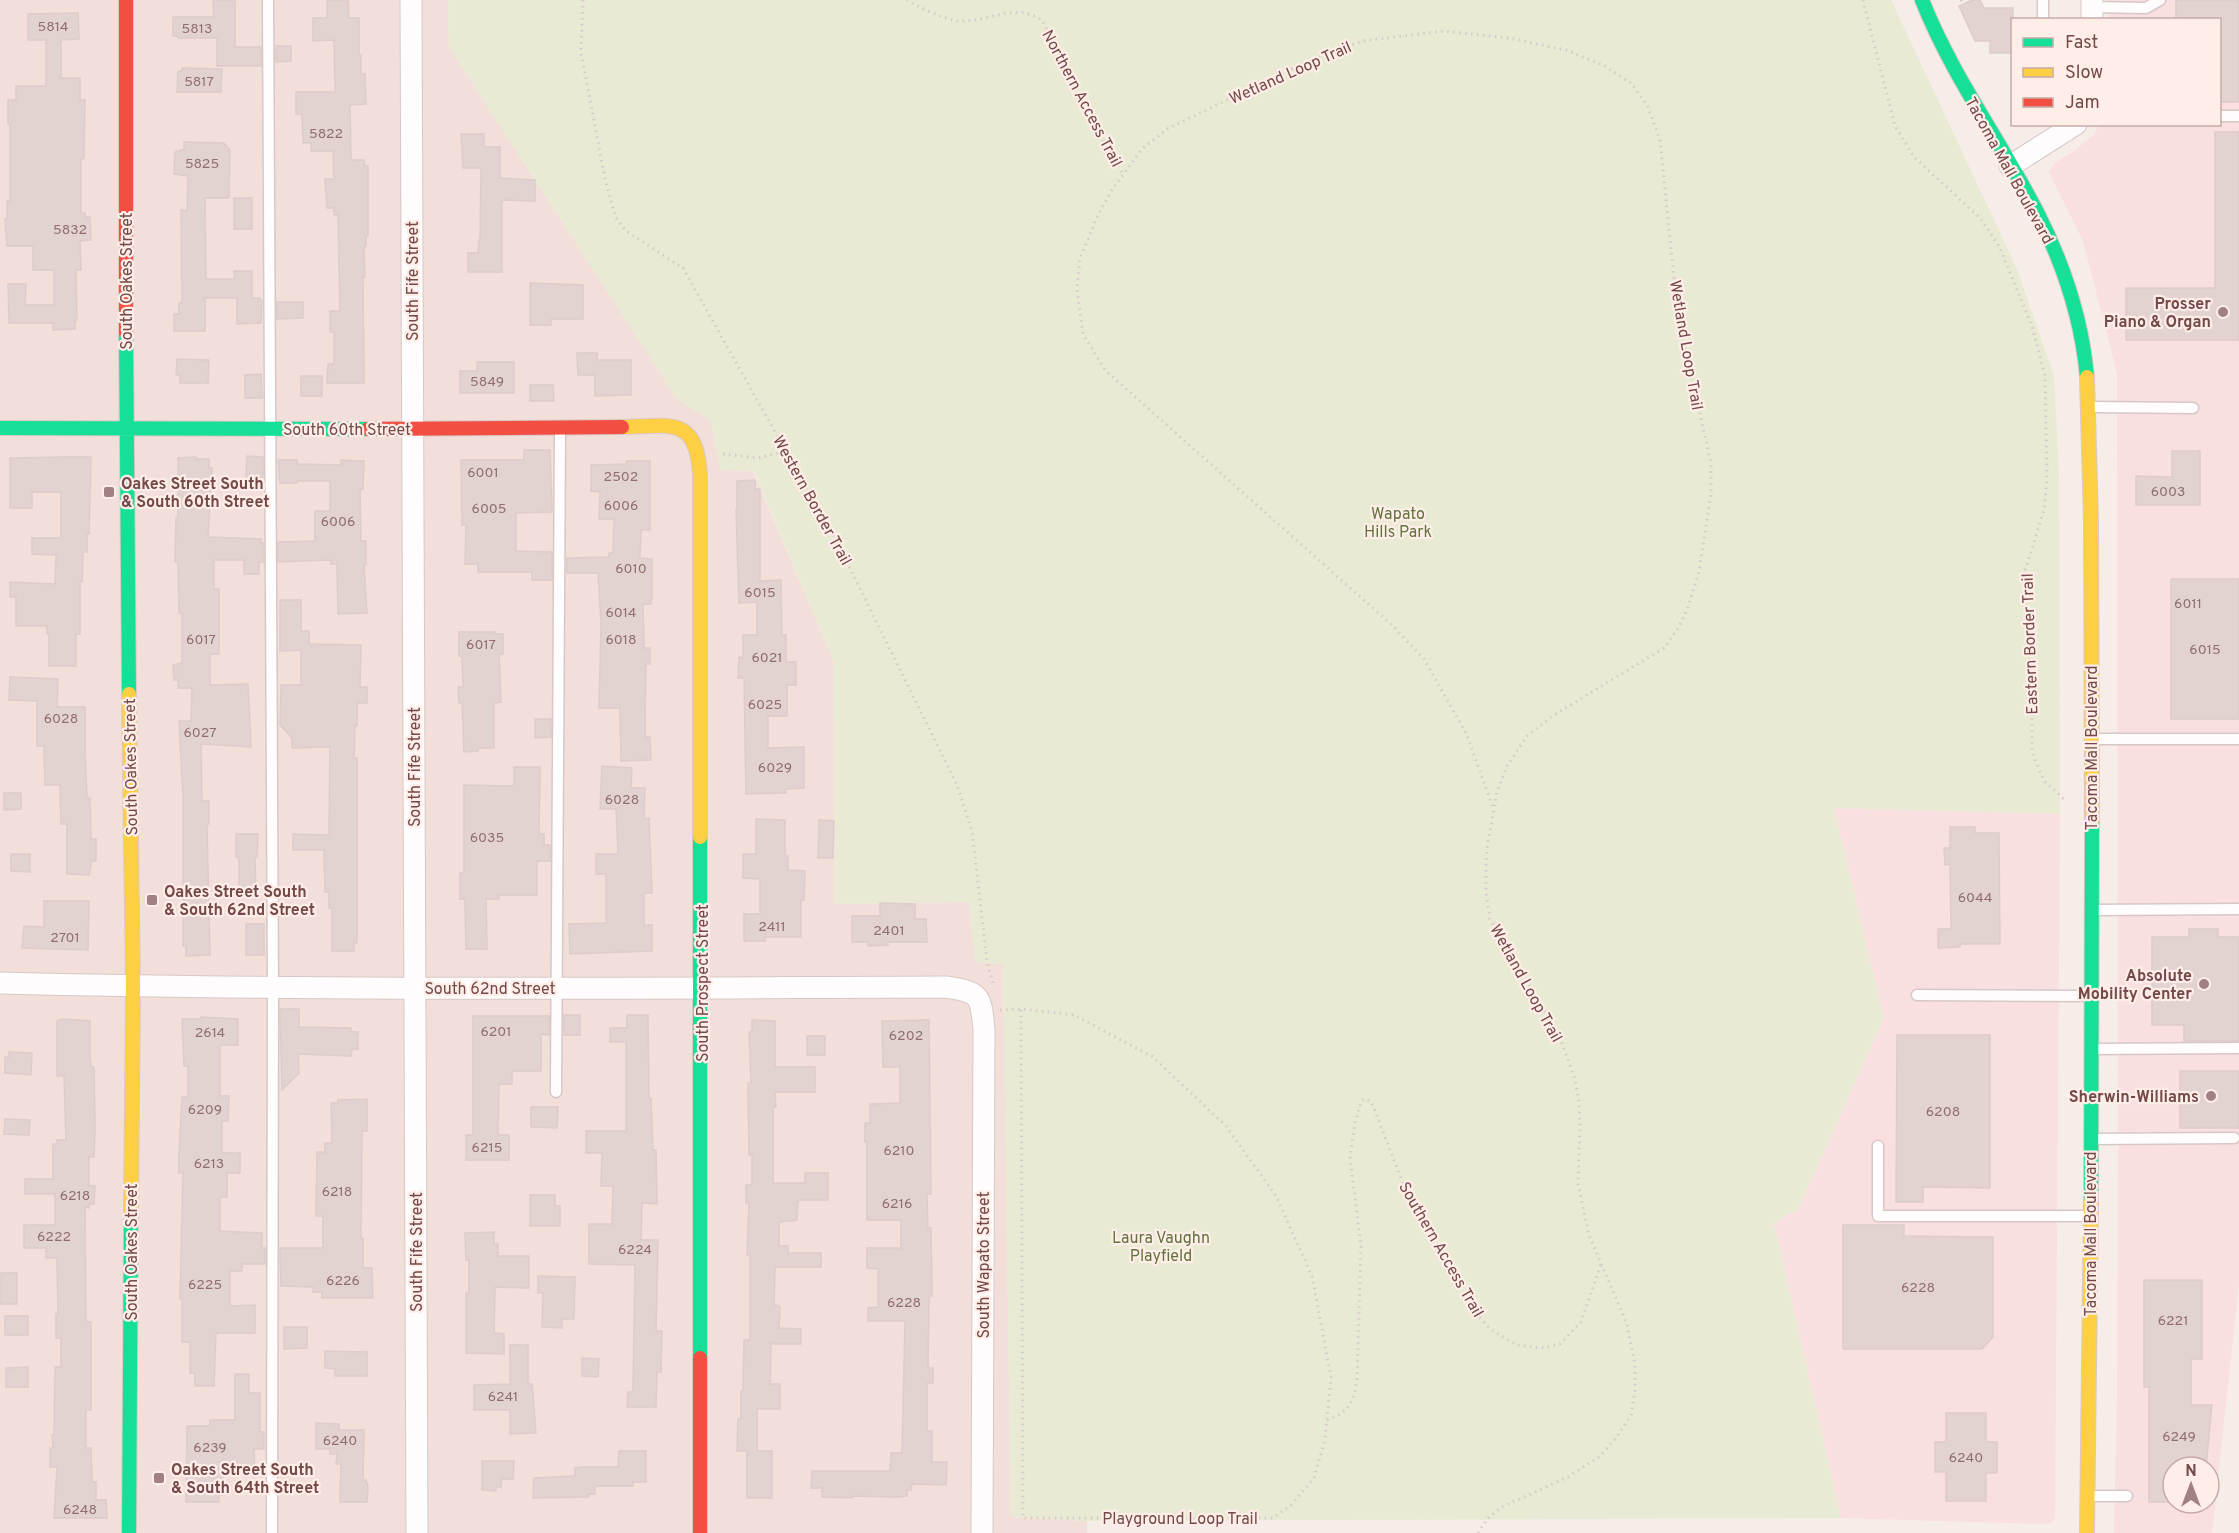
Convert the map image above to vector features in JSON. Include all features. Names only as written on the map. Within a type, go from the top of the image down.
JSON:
[{"type":"street","name":"South Oakes Street","points":[[126,0],[126,428],[133,986],[129,1533]]},
{"type":"street","name":"South Fife Street","points":[[411,0],[417,1533]]},
{"type":"street","name":"Tacoma Mall Boulevard","points":[[1922,0],[1951,64],[2041,220],[2065,279],[2081,337],[2090,406],[2091,1216],[2087,1533]]},
{"type":"street","points":[[2010,165],[2073,126]]},
{"type":"street","name":"South 60th Street","points":[[0,428],[412,429],[676,426],[684,429],[693,441]]},
{"type":"street","name":"South Prospect Street","points":[[693,441],[700,476],[702,988],[700,1533]]},
{"type":"street","name":"South 62nd Street","points":[[0,983],[273,987],[946,987],[971,992],[986,992]]},
{"type":"street","name":"South Wapato Street","points":[[982,1533],[984,1030],[981,1006],[986,992]]},
{"type":"lane","points":[[268,0],[273,987],[272,1533]]},
{"type":"lane","points":[[2043,0],[2043,18]]},
{"type":"lane","points":[[2092,9],[2146,8],[2160,0]]},
{"type":"lane","points":[[2221,116],[2239,116]]},
{"type":"lane","points":[[2090,406],[2193,408]]},
{"type":"lane","points":[[556,1092],[560,427]]},
{"type":"lane","points":[[2092,739],[2239,739]]},
{"type":"lane","points":[[2091,910],[2239,909]]},
{"type":"lane","points":[[1917,995],[2091,996]]},
{"type":"lane","points":[[2091,1049],[2239,1048]]},
{"type":"lane","points":[[2091,1138],[2234,1138]]},
{"type":"lane","points":[[1878,1146],[1878,1216],[2091,1216]]},
{"type":"lane","points":[[2088,1496],[2127,1496]]},
{"type":"path","name":"Western Border Trail","points":[[584,0],[581,52],[598,147],[616,218],[626,231],[683,268],[838,544],[957,785],[972,831],[987,962],[986,992]]},
{"type":"path","name":"Northern Access Trail","points":[[907,0],[957,21],[1023,12],[1036,15],[1043,22],[1090,117],[1124,174]]},
{"type":"path","name":"Eastern Border Trail","points":[[1863,0],[1894,126],[1914,157],[1980,218],[1999,246],[2032,326],[2045,376],[2047,479],[2044,510],[2024,574],[2032,695],[2032,752],[2044,781],[2067,802],[2091,802]]},
{"type":"path","name":"Wetland Loop Trail","points":[[1478,1533],[1488,1518],[1502,1507],[1568,1478],[1599,1456],[1616,1438],[1631,1415],[1635,1390],[1635,1365],[1628,1324],[1589,1235],[1578,1184],[1581,1127],[1580,1102],[1575,1079],[1560,1038],[1490,919],[1486,892],[1486,868],[1497,792],[1507,766],[1527,736],[1554,715],[1664,648],[1679,627],[1699,572],[1711,493],[1711,463],[1676,298],[1660,140],[1648,107],[1632,84],[1605,66],[1566,50],[1509,38],[1443,31],[1362,40],[1308,61],[1167,129],[1142,149],[1098,215],[1080,258],[1077,289],[1083,334],[1105,370],[1393,626],[1424,659],[1466,734],[1494,810]]},
{"type":"path","points":[[693,441],[731,456],[758,458],[786,451]]},
{"type":"path","points":[[998,1011],[1021,1009]]},
{"type":"path","name":"Playground Loop Trail","points":[[1021,1009],[1074,1015],[1153,1057],[1226,1126],[1276,1196],[1311,1276],[1331,1377],[1325,1439],[1314,1478],[1291,1505],[1273,1518],[1023,1518],[1021,1009]]},
{"type":"path","name":"Southern Access Trail","points":[[1327,1420],[1342,1414],[1349,1407],[1355,1394],[1357,1378],[1361,1247],[1350,1157],[1355,1123],[1362,1100],[1372,1102],[1407,1194],[1475,1312],[1490,1329],[1517,1345],[1541,1348],[1560,1344],[1581,1322],[1601,1264]]},
{"type":"shaded area","points":[[0,0],[448,0],[449,47],[677,399],[710,420],[721,470],[753,471],[834,662],[835,904],[969,902],[975,962],[1003,964],[1011,1517],[1087,1521],[1087,1533],[0,1533]]},
{"type":"shaded area","points":[[2108,0],[2239,0],[2239,1283],[2220,1455],[2161,1455],[2161,1515],[2214,1515],[2212,1533],[2114,1533],[2118,1143],[2117,373],[2083,241],[2049,172],[2055,163],[2094,135],[2098,126],[2221,126],[2221,18],[2108,18]]},
{"type":"shaded area","points":[[1834,808],[2060,814],[2055,1517],[2051,1523],[1841,1518],[1774,1223],[1798,1210],[1884,1018]]},
{"type":"green space","name":"Wapato Hills Park","points":[[448,0],[1891,0],[2017,269],[2054,376],[2059,473],[2060,814],[1834,808],[1884,1018],[1798,1210],[1774,1223],[1841,1518],[1087,1521],[1011,1517],[1003,964],[975,962],[969,902],[835,904],[834,662],[754,471],[721,470],[710,420],[677,399],[449,47]]},
{"type":"building","points":[[213,0],[235,0],[235,47],[261,47],[261,66],[217,66],[217,38],[173,36],[173,17],[214,17]]},
{"type":"building","points":[[327,0],[348,0],[349,18],[359,18],[361,74],[365,74],[366,104],[350,105],[351,160],[364,160],[365,166],[368,166],[368,236],[366,236],[364,247],[365,277],[363,277],[364,383],[327,383],[328,364],[334,364],[334,332],[330,332],[330,311],[340,311],[338,215],[334,215],[334,208],[327,208],[325,179],[334,179],[333,151],[311,151],[311,143],[303,143],[302,114],[296,114],[296,92],[335,92],[334,40],[313,41],[313,18],[327,18]]},
{"type":"building","points":[[1972,0],[1980,0],[1984,8],[2013,8],[2011,53],[1990,53],[1990,41],[1975,41],[1959,6]]},
{"type":"building","points":[[2176,0],[2239,0],[2239,102],[2221,102],[2221,18],[2176,18]]},
{"type":"building","points":[[78,13],[79,39],[61,40],[61,78],[80,78],[80,100],[85,100],[84,158],[81,160],[81,213],[85,213],[85,217],[90,217],[91,240],[80,241],[81,270],[76,270],[77,320],[75,320],[75,329],[53,330],[53,323],[9,323],[8,284],[26,284],[25,305],[54,305],[54,270],[33,270],[33,246],[7,246],[5,219],[7,219],[7,201],[10,201],[8,100],[16,100],[16,86],[46,86],[46,40],[28,40],[28,14]]},
{"type":"building","points":[[276,46],[291,46],[291,61],[276,62]]},
{"type":"building","points":[[182,68],[222,69],[221,92],[177,92],[178,71],[182,71]]},
{"type":"building","points":[[2215,132],[2239,132],[2239,340],[2126,340],[2126,288],[2215,288]]},
{"type":"building","points":[[461,134],[484,134],[484,147],[500,147],[500,178],[535,180],[535,201],[502,200],[502,272],[468,272],[468,253],[478,253],[480,240],[481,168],[463,168]]},
{"type":"building","points":[[184,142],[224,143],[230,150],[229,198],[205,198],[206,279],[235,279],[234,271],[252,271],[252,298],[260,298],[262,302],[261,323],[237,324],[237,298],[205,298],[205,331],[174,331],[174,314],[179,314],[179,303],[182,303],[181,210],[187,211],[188,176],[174,174],[175,152],[184,149]]},
{"type":"building","points":[[234,198],[252,198],[252,229],[234,229]]},
{"type":"building","points":[[530,283],[583,285],[583,319],[551,319],[551,325],[530,325]]},
{"type":"building","points":[[277,302],[303,302],[303,318],[277,319]]},
{"type":"building","points":[[577,353],[597,353],[597,360],[631,360],[631,395],[595,396],[595,375],[578,375]]},
{"type":"building","points":[[177,359],[209,360],[208,383],[180,383],[180,375],[176,375]]},
{"type":"building","points":[[477,362],[514,362],[514,393],[460,393],[460,371],[477,371]]},
{"type":"building","points":[[261,374],[262,398],[245,398],[245,375]]},
{"type":"building","points":[[301,376],[322,376],[322,396],[301,396]]},
{"type":"building","points":[[530,385],[553,385],[554,401],[530,401]]},
{"type":"building","points":[[524,450],[550,450],[552,512],[516,513],[516,551],[552,552],[552,580],[532,580],[532,572],[478,572],[478,564],[465,564],[466,525],[462,525],[461,460],[524,460]]},
{"type":"building","points":[[2172,451],[2200,451],[2200,505],[2136,505],[2136,476],[2172,477]]},
{"type":"building","points":[[247,456],[263,457],[263,477],[246,477]]},
{"type":"building","points":[[91,457],[89,534],[87,534],[87,552],[83,552],[82,582],[80,582],[80,634],[76,634],[76,666],[49,666],[47,626],[16,626],[16,597],[10,597],[10,582],[55,584],[56,555],[32,554],[32,538],[61,538],[61,492],[32,492],[32,508],[10,508],[10,458]]},
{"type":"building","points":[[196,457],[196,459],[209,459],[209,468],[212,468],[208,537],[261,539],[263,562],[259,562],[259,574],[244,574],[244,560],[214,560],[214,589],[219,589],[219,654],[210,654],[210,685],[248,684],[251,747],[201,744],[202,801],[209,801],[209,824],[207,824],[210,955],[186,956],[186,945],[183,946],[183,796],[179,721],[191,721],[192,688],[178,688],[178,680],[174,680],[173,665],[182,663],[182,613],[179,613],[178,562],[175,562],[178,458]]},
{"type":"building","points":[[278,460],[297,460],[297,464],[341,465],[341,460],[364,461],[363,489],[360,489],[361,541],[366,541],[366,565],[364,565],[367,613],[338,614],[337,564],[331,564],[331,560],[278,562],[278,542],[315,541],[315,511],[330,511],[330,481],[280,483]]},
{"type":"building","points":[[627,461],[650,461],[650,530],[641,530],[640,558],[652,559],[651,604],[643,604],[644,648],[650,648],[650,664],[646,664],[645,737],[650,737],[651,760],[621,761],[620,708],[599,708],[601,622],[598,573],[567,573],[567,558],[609,557],[609,553],[613,553],[614,519],[599,519],[600,492],[591,491],[591,465],[627,464]]},
{"type":"building","points":[[755,480],[755,489],[760,489],[760,581],[781,580],[782,635],[786,635],[786,662],[796,662],[796,685],[787,685],[787,716],[768,716],[768,748],[804,747],[804,788],[786,789],[786,793],[746,794],[744,678],[738,678],[739,657],[743,658],[743,635],[757,635],[757,602],[739,603],[736,510],[737,481]]},
{"type":"building","points":[[2171,579],[2239,579],[2239,719],[2171,719]]},
{"type":"building","points":[[280,600],[301,600],[301,631],[309,631],[309,644],[361,645],[360,687],[367,687],[367,703],[357,703],[357,726],[355,726],[357,943],[354,943],[354,951],[332,951],[332,908],[329,908],[329,892],[325,892],[324,850],[293,850],[293,834],[329,835],[330,747],[292,748],[292,738],[280,725],[281,685],[301,685],[301,650],[280,651]]},
{"type":"building","points":[[459,632],[503,634],[503,654],[499,654],[501,702],[494,703],[494,748],[478,748],[478,751],[464,752],[462,703],[459,703],[458,687],[463,687]]},
{"type":"building","points":[[10,677],[58,679],[57,707],[85,707],[87,798],[90,798],[91,839],[96,839],[96,861],[92,861],[89,875],[67,874],[67,824],[61,824],[60,785],[45,785],[44,746],[37,746],[37,701],[9,700]]},
{"type":"building","points":[[535,719],[551,719],[551,737],[535,738]]},
{"type":"building","points":[[602,766],[632,768],[631,788],[645,788],[644,819],[649,818],[652,893],[644,893],[644,925],[652,925],[652,951],[570,954],[569,924],[606,923],[606,874],[596,874],[596,854],[618,854],[616,809],[600,809]]},
{"type":"building","points":[[514,767],[540,767],[539,834],[544,834],[544,845],[550,845],[550,861],[537,861],[537,895],[499,895],[499,899],[486,899],[487,949],[466,949],[465,899],[460,899],[460,873],[464,873],[464,785],[514,786]]},
{"type":"building","points":[[4,793],[21,793],[21,809],[4,810]]},
{"type":"building","points":[[756,819],[785,820],[785,856],[788,856],[788,870],[805,871],[804,900],[801,900],[801,937],[765,937],[765,941],[744,941],[744,914],[760,914],[760,879],[743,878],[743,854],[756,854]]},
{"type":"building","points":[[819,820],[834,821],[833,858],[818,858]]},
{"type":"building","points":[[1950,827],[1975,827],[1975,833],[1999,833],[2000,944],[1960,944],[1960,947],[1938,948],[1938,929],[1951,929],[1950,864],[1945,865],[1944,848],[1950,848]]},
{"type":"building","points":[[236,834],[258,834],[257,857],[255,857],[256,893],[239,893],[239,857],[236,857]]},
{"type":"building","points":[[11,854],[30,854],[30,872],[11,871]]},
{"type":"building","points":[[44,901],[89,901],[88,950],[22,948],[24,926],[44,927]]},
{"type":"building","points":[[880,903],[915,904],[915,919],[926,919],[927,942],[888,942],[888,945],[868,946],[868,942],[852,942],[852,916],[880,916]]},
{"type":"building","points":[[246,924],[264,924],[264,955],[246,955]]},
{"type":"building","points":[[2189,929],[2218,929],[2218,937],[2239,937],[2239,1041],[2184,1041],[2184,1025],[2152,1025],[2152,937],[2189,937]]},
{"type":"building","points":[[280,1009],[299,1009],[299,1027],[351,1028],[351,1032],[358,1032],[358,1049],[352,1049],[351,1056],[298,1054],[299,1073],[282,1090]]},
{"type":"building","points":[[564,1015],[580,1015],[580,1035],[564,1035]]},
{"type":"building","points":[[627,1015],[648,1015],[649,1098],[651,1098],[653,1150],[656,1150],[657,1204],[642,1203],[641,1240],[658,1240],[656,1331],[662,1331],[661,1372],[657,1372],[656,1407],[627,1407],[628,1392],[633,1392],[635,1265],[589,1264],[589,1224],[612,1224],[613,1186],[601,1186],[602,1153],[586,1153],[586,1131],[626,1131],[626,1042],[610,1042],[610,1028],[627,1028]]},
{"type":"building","points":[[473,1016],[549,1016],[549,1035],[541,1034],[541,1071],[512,1071],[512,1084],[499,1084],[498,1135],[509,1135],[509,1160],[466,1160],[466,1135],[473,1135]]},
{"type":"building","points":[[201,1017],[238,1019],[238,1045],[220,1045],[220,1096],[229,1096],[228,1121],[222,1121],[222,1153],[240,1153],[240,1173],[227,1173],[227,1197],[220,1197],[220,1231],[262,1233],[262,1248],[265,1248],[265,1264],[242,1264],[242,1271],[230,1271],[230,1306],[255,1305],[255,1333],[216,1333],[214,1386],[195,1386],[195,1373],[190,1373],[190,1342],[182,1342],[182,1299],[180,1299],[183,1173],[179,1173],[179,1153],[182,1097],[188,1095],[188,1066],[184,1066],[182,1019],[201,1019]]},
{"type":"building","points":[[62,1019],[90,1021],[90,1057],[91,1067],[94,1067],[95,1128],[94,1157],[89,1157],[89,1186],[95,1186],[94,1204],[89,1204],[89,1208],[85,1207],[86,1322],[91,1322],[91,1410],[86,1410],[86,1448],[91,1448],[92,1482],[96,1482],[96,1500],[106,1500],[107,1518],[54,1518],[57,1467],[50,1467],[50,1448],[53,1448],[52,1435],[54,1435],[55,1367],[61,1367],[61,1338],[56,1338],[57,1258],[46,1258],[46,1248],[24,1248],[24,1225],[55,1225],[55,1194],[25,1194],[25,1179],[53,1179],[53,1144],[57,1144],[57,1140],[66,1140],[64,1076],[57,1076],[57,1021]]},
{"type":"building","points":[[752,1020],[775,1021],[775,1067],[815,1067],[815,1092],[775,1092],[773,1183],[805,1183],[805,1173],[828,1173],[828,1200],[798,1200],[797,1220],[779,1222],[779,1246],[788,1246],[788,1253],[821,1253],[821,1267],[775,1267],[774,1304],[780,1307],[779,1328],[801,1329],[801,1344],[771,1344],[770,1384],[780,1384],[780,1409],[757,1409],[757,1451],[772,1451],[772,1498],[747,1498],[747,1451],[737,1451],[738,1419],[741,1419],[741,1391],[743,1391],[744,1340],[750,1340],[750,1255],[747,1255],[749,1203],[746,1203],[746,1185],[752,1185],[752,1155],[749,1155],[748,1083],[751,1083],[749,1032],[752,1032]]},
{"type":"building","points":[[929,1020],[931,1194],[927,1194],[928,1228],[931,1228],[932,1296],[929,1296],[928,1368],[933,1368],[933,1383],[927,1383],[927,1431],[932,1431],[932,1462],[947,1462],[946,1485],[912,1484],[911,1490],[907,1490],[907,1496],[897,1497],[822,1497],[822,1488],[811,1488],[812,1471],[890,1471],[891,1453],[902,1453],[905,1321],[868,1321],[868,1308],[878,1307],[878,1269],[867,1268],[867,1248],[901,1248],[901,1220],[867,1220],[865,1123],[870,1123],[870,1104],[900,1103],[900,1067],[883,1067],[882,1021]]},
{"type":"building","points":[[1897,1035],[1990,1035],[1990,1188],[1923,1187],[1923,1202],[1896,1202]]},
{"type":"building","points":[[807,1036],[825,1036],[825,1055],[807,1055]]},
{"type":"building","points":[[9,1052],[32,1053],[31,1075],[5,1073],[5,1057],[9,1057]]},
{"type":"building","points":[[2180,1071],[2239,1071],[2239,1128],[2180,1128]]},
{"type":"building","points":[[367,1099],[367,1131],[362,1131],[361,1238],[363,1238],[363,1268],[372,1268],[373,1298],[322,1298],[322,1292],[313,1292],[313,1287],[281,1286],[280,1248],[323,1248],[323,1216],[316,1216],[317,1152],[325,1152],[325,1143],[332,1143],[331,1103],[338,1103],[338,1100]]},
{"type":"building","points":[[531,1107],[558,1107],[557,1128],[531,1127]]},
{"type":"building","points":[[5,1119],[30,1120],[29,1135],[4,1134]]},
{"type":"building","points":[[530,1195],[555,1195],[555,1206],[560,1206],[560,1226],[530,1226]]},
{"type":"building","points":[[1843,1225],[1904,1225],[1904,1236],[1993,1237],[1993,1337],[1982,1349],[1843,1349]]},
{"type":"building","points":[[494,1232],[494,1244],[498,1244],[498,1256],[529,1256],[529,1288],[495,1287],[494,1333],[504,1334],[504,1354],[466,1353],[466,1293],[469,1293],[469,1260],[466,1260],[465,1233]]},
{"type":"building","points":[[1,1273],[17,1273],[17,1304],[1,1304]]},
{"type":"building","points":[[538,1276],[575,1277],[574,1319],[562,1319],[562,1328],[542,1327],[543,1293],[538,1293]]},
{"type":"building","points":[[2144,1280],[2202,1280],[2202,1359],[2191,1359],[2191,1405],[2212,1405],[2207,1455],[2161,1455],[2161,1502],[2149,1502],[2149,1387],[2144,1387]]},
{"type":"building","points":[[5,1316],[28,1316],[28,1335],[5,1335]]},
{"type":"building","points":[[284,1327],[307,1327],[307,1348],[284,1349]]},
{"type":"building","points":[[510,1345],[528,1345],[528,1384],[532,1384],[536,1433],[510,1434],[510,1410],[474,1410],[474,1385],[510,1384]]},
{"type":"building","points":[[325,1351],[367,1352],[367,1376],[335,1376],[335,1369],[325,1368]]},
{"type":"building","points":[[582,1358],[599,1359],[598,1377],[582,1376]]},
{"type":"building","points":[[28,1367],[28,1387],[6,1387],[6,1368]]},
{"type":"building","points":[[235,1374],[249,1374],[249,1393],[260,1393],[260,1432],[264,1432],[264,1449],[254,1449],[255,1472],[224,1473],[224,1495],[219,1495],[219,1502],[186,1502],[187,1426],[210,1426],[210,1420],[235,1420]]},
{"type":"building","points":[[1946,1413],[1986,1413],[1986,1442],[1997,1442],[1997,1473],[1986,1473],[1986,1501],[1946,1501],[1946,1472],[1935,1472],[1935,1442],[1946,1442]]},
{"type":"building","points":[[316,1423],[339,1424],[339,1430],[364,1430],[363,1480],[366,1480],[368,1487],[367,1502],[340,1502],[341,1464],[336,1464],[337,1454],[330,1454],[330,1449],[316,1449]]},
{"type":"building","points":[[619,1451],[646,1451],[646,1482],[633,1482],[633,1486],[595,1486],[595,1494],[589,1494],[589,1497],[533,1498],[534,1478],[575,1476],[575,1468],[581,1467],[618,1467]]},
{"type":"building","points":[[482,1461],[514,1461],[513,1479],[502,1479],[501,1487],[496,1487],[496,1491],[482,1490]]},
{"type":"traffic: fast","points":[[1922,0],[1947,55],[2023,185],[2055,251],[2076,313],[2087,377]]},
{"type":"traffic: fast","points":[[126,332],[129,694]]},
{"type":"traffic: fast","points":[[0,428],[368,429]]},
{"type":"traffic: fast","points":[[2091,1201],[2092,820]]},
{"type":"traffic: fast","points":[[700,837],[700,1358]]},
{"type":"traffic: fast","points":[[129,1533],[131,1214]]},
{"type":"traffic: slow","points":[[2087,377],[2091,521],[2092,820]]},
{"type":"traffic: slow","points":[[622,427],[667,426],[678,428],[687,433],[698,456],[700,476],[700,837]]},
{"type":"traffic: slow","points":[[129,694],[133,986],[131,1214]]},
{"type":"traffic: slow","points":[[2087,1533],[2091,1201]]},
{"type":"traffic: jam","points":[[126,0],[126,332]]},
{"type":"traffic: jam","points":[[368,429],[622,427]]},
{"type":"traffic: jam","points":[[700,1358],[700,1533]]},
{"type":"place","name":"Prosser Piano & Organ","points":[[2223,312]]},
{"type":"place","name":"Oakes Street South & South 60th Street","points":[[109,492]]},
{"type":"place","name":"Oakes Street South & South 62nd Street","points":[[152,900]]},
{"type":"place","name":"Absolute Mobility Center","points":[[2204,984]]},
{"type":"place","name":"Sherwin-Williams","points":[[2211,1096]]},
{"type":"place","name":"Oakes Street South & South 64th Street","points":[[159,1478]]},
{"type":"park label","name":"Laura Vaughn Playfield","points":[[1161,1246]]}]
